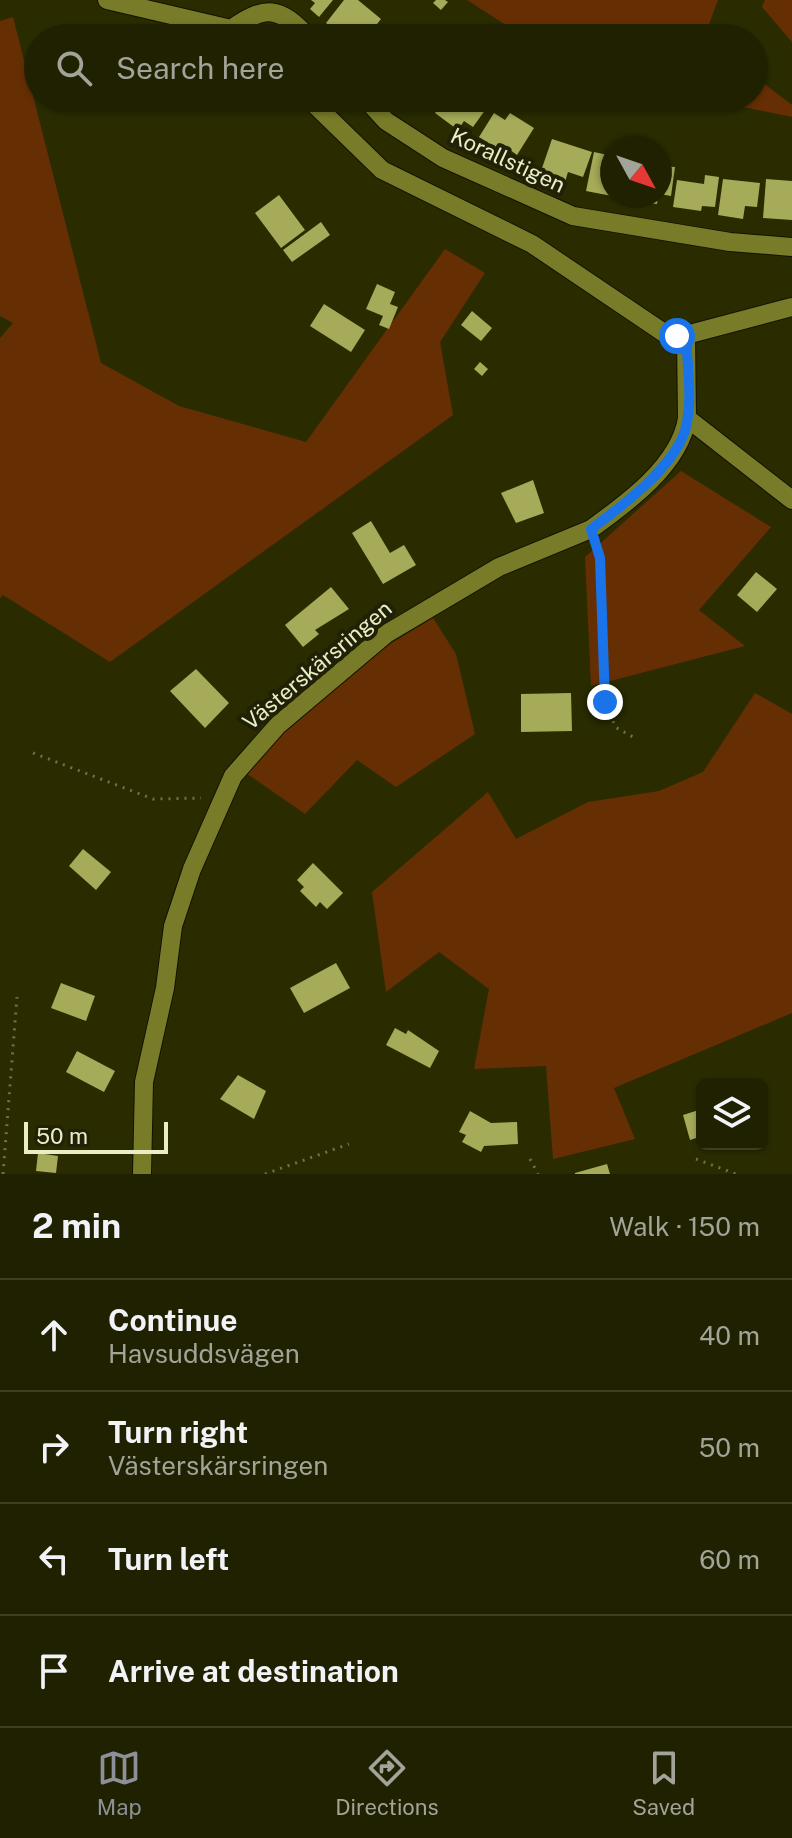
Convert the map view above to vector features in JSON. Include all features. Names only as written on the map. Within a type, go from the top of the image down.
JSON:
[{"type":"street","points":[[107,0],[198,24]]},
{"type":"street","points":[[243,24],[250,15],[266,10],[279,13],[292,24]]},
{"type":"street","points":[[322,112],[382,170],[532,244],[580,273],[667,335],[686,335],[792,307]]},
{"type":"street","name":"Korallstigen","points":[[378,112],[386,121],[443,158],[573,216],[730,242],[792,247]]},
{"type":"street","points":[[686,335],[687,418],[792,500]]},
{"type":"street","name":"Västerskärsringen","points":[[142,1174],[144,1082],[165,988],[173,926],[222,797],[251,752],[386,634],[499,567],[591,529],[631,497],[672,455],[683,436],[687,418]]},
{"type":"path","points":[[591,529],[600,558],[602,687],[615,727],[633,737]]},
{"type":"path","points":[[33,753],[153,799],[222,797]]},
{"type":"path","points":[[3,1174],[17,997]]},
{"type":"path","points":[[265,1174],[268,1170],[349,1144]]},
{"type":"path","points":[[530,1159],[538,1174]]},
{"type":"path","points":[[696,1159],[736,1174]]},
{"type":"shaded area","points":[[467,0],[718,0],[709,24],[504,24]]},
{"type":"shaded area","points":[[765,0],[792,0],[792,42],[762,7]]},
{"type":"shaded area","points":[[13,17],[24,60],[24,112],[37,112],[101,363],[179,406],[306,442],[445,249],[485,273],[440,342],[453,415],[110,662],[3,595],[0,598],[0,338],[13,323],[0,316],[0,21]]},
{"type":"shaded area","points":[[768,87],[792,105],[792,117],[768,112]]},
{"type":"shaded area","points":[[681,471],[771,527],[699,610],[745,646],[591,686],[585,557]]},
{"type":"shaded area","points":[[433,618],[456,654],[475,734],[396,787],[357,760],[305,814],[246,773],[302,712],[357,664]]},
{"type":"shaded area","points":[[755,693],[792,714],[792,1013],[614,1088],[635,1139],[553,1159],[546,1066],[474,1069],[489,989],[439,952],[386,992],[372,892],[488,792],[516,839],[588,802],[659,791],[703,772]]},
{"type":"building","points":[[311,0],[333,0],[319,17],[310,9],[315,3]]},
{"type":"building","points":[[344,0],[358,0],[381,19],[377,24],[326,23]]},
{"type":"building","points":[[436,0],[448,2],[441,10],[433,3]]},
{"type":"building","points":[[484,112],[473,127],[464,121],[458,130],[435,113]]},
{"type":"building","points":[[494,113],[505,120],[510,113],[534,128],[517,155],[506,147],[503,152],[479,137]]},
{"type":"building","points":[[552,139],[592,152],[583,177],[568,172],[565,182],[540,174]]},
{"type":"building","points":[[594,152],[600,153],[600,194],[586,191]]},
{"type":"building","points":[[705,175],[719,177],[715,207],[702,206],[701,211],[673,207],[677,180],[704,184]]},
{"type":"building","points":[[723,179],[760,183],[757,207],[745,206],[743,219],[718,215]]},
{"type":"building","points":[[766,179],[792,181],[792,220],[763,218]]},
{"type":"building","points":[[279,195],[305,230],[281,248],[255,213]]},
{"type":"building","points":[[321,222],[330,235],[292,262],[283,250]]},
{"type":"building","points":[[377,284],[395,292],[390,304],[398,307],[389,329],[379,325],[383,316],[366,309]]},
{"type":"building","points":[[324,304],[365,330],[351,352],[310,326]]},
{"type":"building","points":[[472,311],[492,328],[481,341],[461,325]]},
{"type":"building","points":[[480,362],[488,369],[482,376],[474,369]]},
{"type":"building","points":[[533,480],[544,513],[516,523],[501,493]]},
{"type":"building","points":[[371,521],[390,553],[404,545],[416,565],[383,584],[352,533]]},
{"type":"building","points":[[756,572],[777,589],[757,612],[737,595]]},
{"type":"building","points":[[331,587],[349,609],[315,630],[319,634],[303,647],[285,625]]},
{"type":"building","points":[[196,669],[229,703],[205,728],[170,691]]},
{"type":"building","points":[[571,693],[572,731],[521,732],[521,694]]},
{"type":"building","points":[[83,849],[111,872],[96,890],[69,866]]},
{"type":"building","points":[[313,863],[343,893],[327,909],[320,902],[316,907],[300,891],[304,887],[297,880]]},
{"type":"building","points":[[336,963],[350,988],[304,1013],[290,988]]},
{"type":"building","points":[[61,983],[95,996],[86,1021],[51,1008]]},
{"type":"building","points":[[395,1028],[406,1034],[408,1030],[439,1051],[430,1068],[386,1045]]},
{"type":"building","points":[[77,1051],[115,1071],[104,1092],[66,1072]]},
{"type":"building","points":[[238,1075],[266,1091],[254,1119],[220,1099]]},
{"type":"building","points":[[470,1111],[491,1123],[517,1122],[518,1144],[484,1146],[481,1152],[462,1142],[466,1135],[459,1132]]},
{"type":"building","points":[[696,1111],[696,1138],[690,1140],[683,1115]]},
{"type":"building","points":[[38,1153],[58,1156],[56,1173],[36,1171]]},
{"type":"building","points":[[607,1164],[610,1174],[575,1174],[575,1173]]},
{"type":"route","points":[[605,702],[602,687],[600,558],[591,529],[653,475],[672,455],[683,436],[688,408],[686,335],[677,336]]}]
